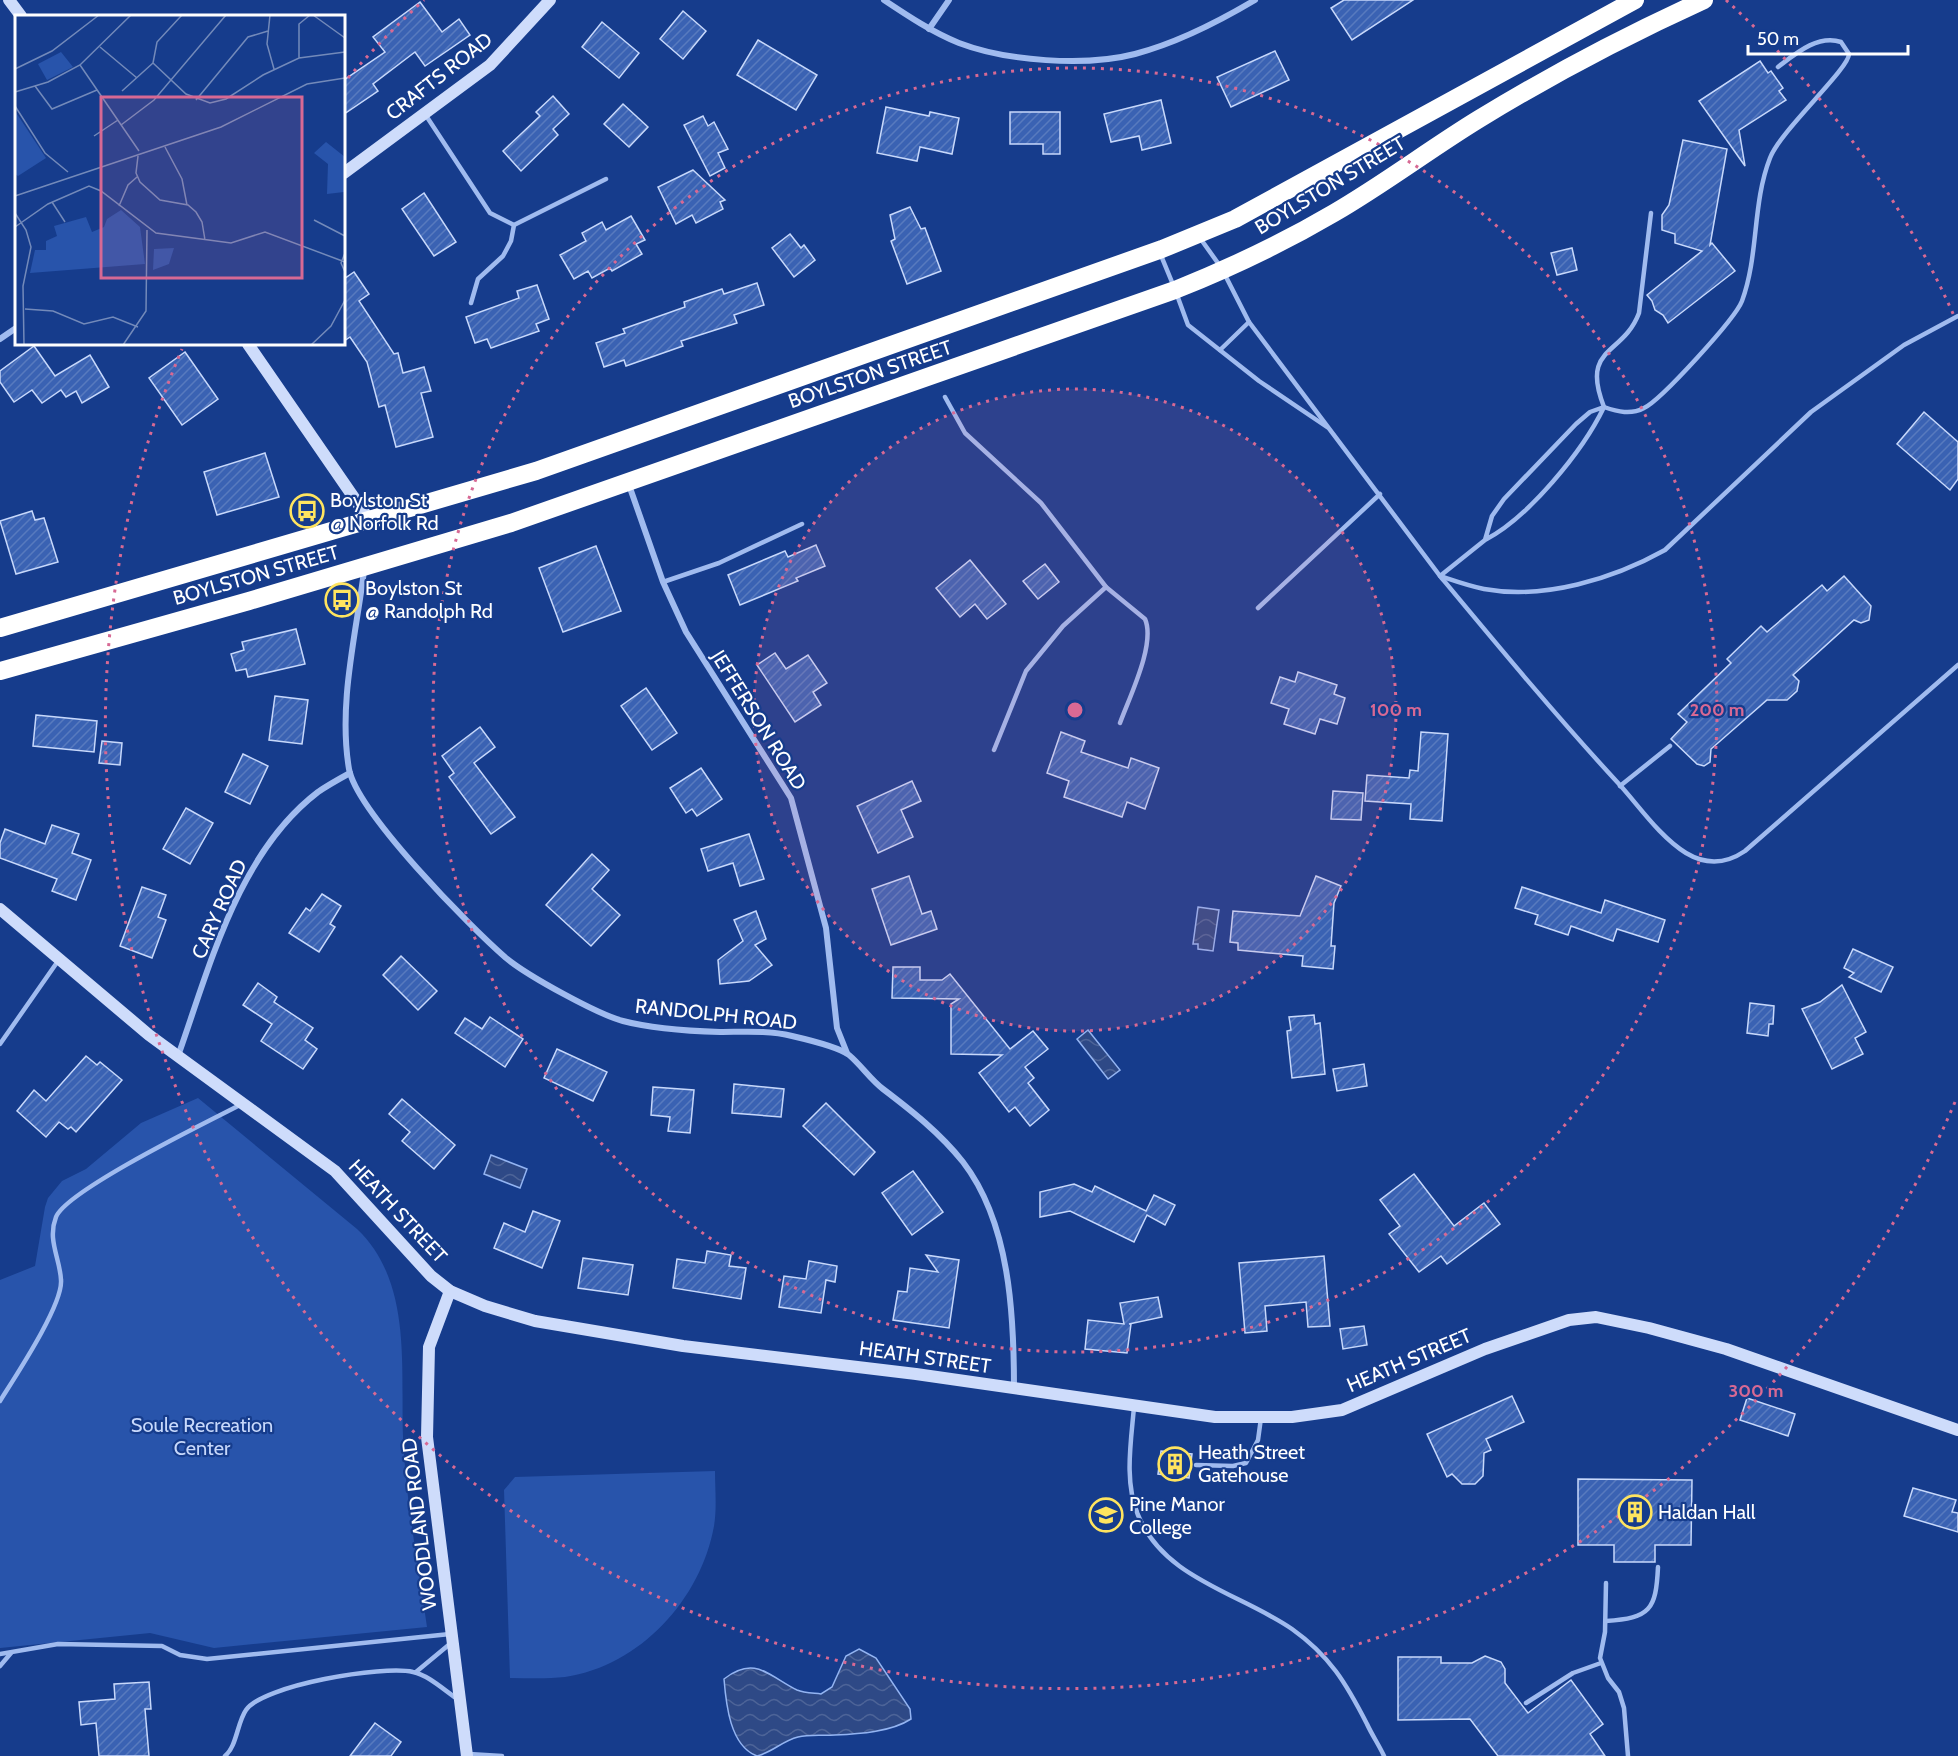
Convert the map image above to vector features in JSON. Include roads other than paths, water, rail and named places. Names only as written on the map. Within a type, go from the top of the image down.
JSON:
[{"type":"highway","name":"BOYLSTON STREET","points":[[0,628],[536,471],[1198,236],[1260,206],[1635,0]]},
{"type":"highway","name":"BOYLSTON STREET","points":[[0,671],[482,532],[628,483],[1175,290],[1223,271],[1336,213],[1507,103],[1704,0]]},
{"type":"street","points":[[9,0],[20,15]]},
{"type":"street","name":"CRAFTS ROAD","points":[[345,172],[490,65],[550,0]]},
{"type":"street","points":[[884,0],[930,29],[961,44],[1017,58],[1062,61],[1134,54],[1218,22],[1255,0]]},
{"type":"street","points":[[930,29],[949,0]]},
{"type":"street","points":[[0,339],[15,329]]},
{"type":"street","points":[[249,345],[370,521]]},
{"type":"street","name":"JEFFERSON ROAD","points":[[628,483],[663,582],[686,632],[761,746],[791,798],[826,928],[837,1028],[848,1053]]},
{"type":"street","name":"RANDOLPH ROAD","points":[[365,567],[346,706],[350,773],[384,828],[445,900],[509,960],[575,999],[622,1021],[715,1032],[789,1035],[848,1053]]},
{"type":"street","name":"CARY ROAD","points":[[178,1057],[239,896],[262,853],[294,815],[318,793],[350,773]]},
{"type":"street","name":"HEATH STREET","points":[[0,909],[101,996],[178,1057],[244,1103],[335,1172],[417,1263],[450,1291],[485,1306],[535,1321],[683,1346],[1014,1388],[1134,1407],[1215,1417],[1261,1418],[1306,1416],[1342,1410],[1485,1349],[1569,1320],[1596,1317],[1650,1328],[1726,1349],[1958,1430]]},
{"type":"street","points":[[848,1053],[869,1078],[924,1121],[964,1164],[990,1214],[1006,1267],[1014,1328],[1014,1388]]},
{"type":"street","name":"WOODLAND ROAD","points":[[450,1291],[429,1347],[427,1437],[467,1755]]},
{"type":"lane","points":[[1485,540],[1492,516],[1504,499],[1576,424],[1590,412],[1605,407],[1634,412],[1654,402],[1738,309],[1748,280],[1760,193],[1771,154],[1818,93],[1844,66],[1849,54],[1841,42],[1824,41],[1806,47],[1778,67]]},
{"type":"lane","points":[[425,114],[490,213],[514,225]]},
{"type":"lane","points":[[514,225],[606,179]]},
{"type":"lane","points":[[1605,407],[1599,393],[1597,368],[1605,354],[1632,326],[1639,312],[1651,213]]},
{"type":"lane","points":[[471,303],[478,279],[502,256],[511,241],[514,225]]},
{"type":"lane","points":[[1198,236],[1223,271],[1249,322],[1440,576],[1563,723],[1620,786],[1686,853],[1704,861],[1731,860],[1745,852],[1958,665]]},
{"type":"lane","points":[[1159,250],[1188,325],[1258,381],[1331,430]]},
{"type":"lane","points":[[1440,576],[1485,589],[1525,591],[1563,587],[1640,564],[1665,550],[1812,412],[1904,345],[1958,316]]},
{"type":"lane","points":[[1220,350],[1249,322]]},
{"type":"lane","points":[[945,397],[966,433],[1041,503],[1106,587],[1140,613],[1149,627],[1148,644],[1120,723]]},
{"type":"lane","points":[[1440,576],[1485,540],[1512,525],[1588,440],[1605,407]]},
{"type":"lane","points":[[1258,608],[1380,494]]},
{"type":"lane","points":[[663,582],[718,563],[802,524]]},
{"type":"lane","points":[[994,750],[1026,671],[1063,626],[1106,587]]},
{"type":"lane","points":[[1620,786],[1670,746]]},
{"type":"lane","points":[[0,1044],[59,958]]},
{"type":"lane","points":[[0,1401],[58,1301],[61,1280],[52,1232],[57,1214],[76,1197],[115,1172],[244,1103]]},
{"type":"lane","points":[[1134,1407],[1130,1474],[1133,1499],[1137,1514],[1152,1540],[1189,1574],[1269,1615],[1327,1659],[1348,1688],[1384,1756]]},
{"type":"lane","points":[[1196,1465],[1233,1466],[1246,1463],[1258,1440],[1261,1418]]},
{"type":"lane","points":[[1606,1621],[1635,1618],[1649,1610],[1655,1597],[1659,1567]]},
{"type":"lane","points":[[1606,1583],[1606,1621],[1601,1663],[1618,1692],[1624,1708],[1628,1756]]},
{"type":"lane","points":[[0,1654],[58,1644],[162,1646],[180,1655],[207,1659],[453,1638]]},
{"type":"lane","points":[[416,1672],[453,1638]]},
{"type":"lane","points":[[0,1666],[11,1653]]},
{"type":"lane","points":[[1526,1703],[1567,1677],[1601,1663]]},
{"type":"lane","points":[[227,1756],[246,1709],[273,1693],[355,1673],[395,1669],[416,1672],[461,1701]]},
{"type":"lane","points":[[467,1755],[502,1756]]},
{"type":"water","points":[[1198,907],[1219,910],[1213,951],[1198,949],[1198,944],[1193,944]]},
{"type":"water","points":[[1088,1030],[1120,1070],[1108,1079],[1077,1039]]},
{"type":"water","points":[[491,1155],[527,1169],[520,1188],[484,1174]]},
{"type":"water","points":[[859,1649],[876,1658],[910,1709],[911,1719],[875,1732],[798,1737],[757,1756],[741,1743],[735,1734],[728,1712],[724,1679],[735,1672],[753,1668],[770,1674],[797,1690],[821,1694],[832,1687],[846,1656]]},
{"type":"place","name":"Boylston St @ Norfolk Rd","points":[[307,511]]},
{"type":"place","name":"Boylston St @ Randolph Rd","points":[[342,600]]},
{"type":"place","name":"Heath Street Gatehouse","points":[[1175,1464]]},
{"type":"place","name":"Haldan Hall","points":[[1635,1512]]},
{"type":"place","name":"Pine Manor College","points":[[1106,1515]]},
{"type":"park label","name":"Soule Recreation Center","points":[[202,1436]]}]
